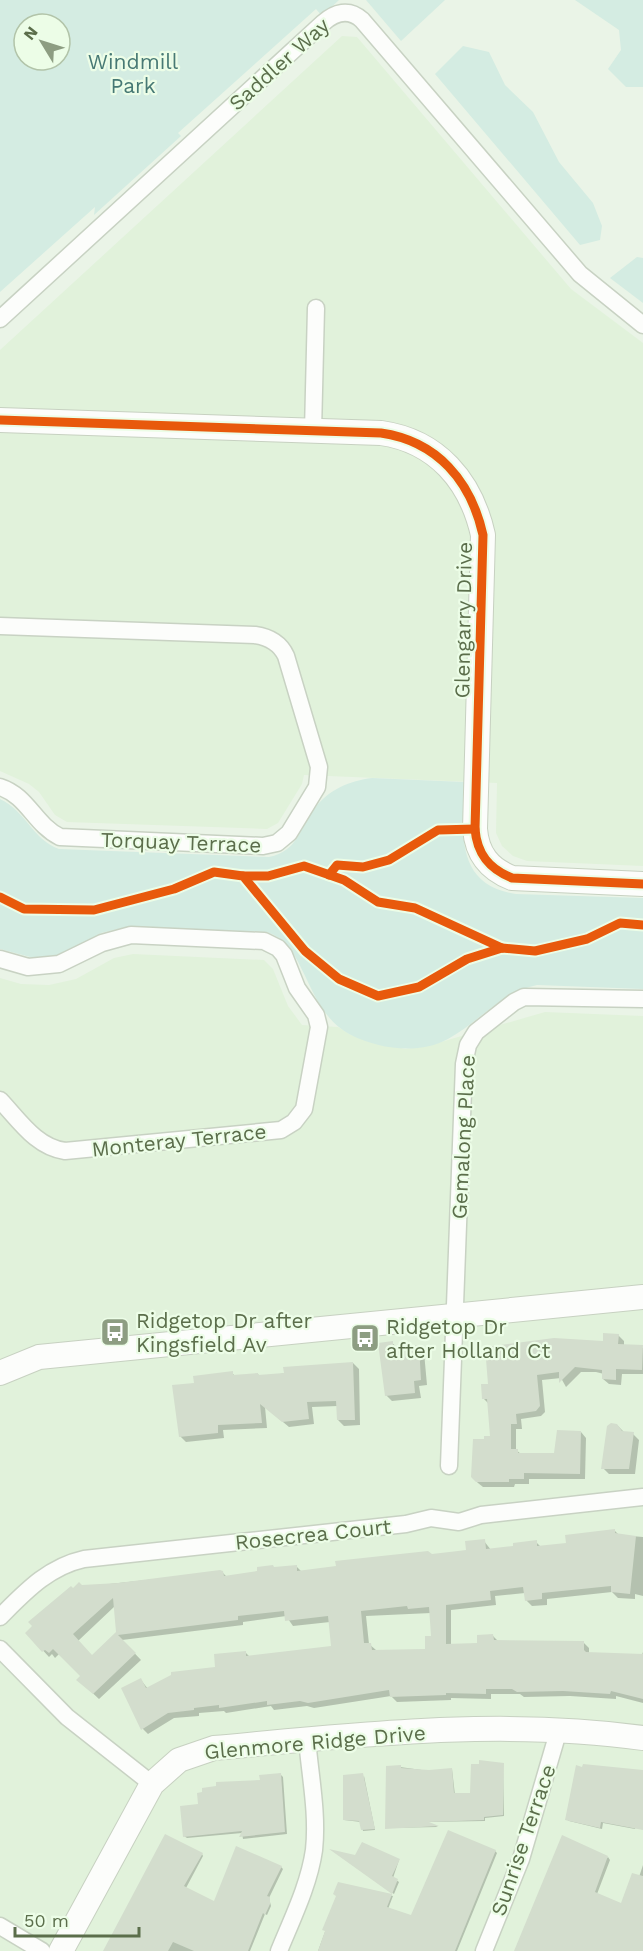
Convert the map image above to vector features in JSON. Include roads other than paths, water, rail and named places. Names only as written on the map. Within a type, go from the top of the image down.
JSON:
[{"type":"street","name":"Saddler Way","points":[[0,319],[323,23],[335,14],[347,12],[362,20],[580,274],[643,325]]},
{"type":"street","points":[[313,430],[316,308]]},
{"type":"street","name":"Glengarry Drive","points":[[0,420],[381,433],[409,439],[446,464],[460,478],[473,500],[484,547],[475,829],[478,847],[484,859],[499,872],[519,879],[643,884]]},
{"type":"street","name":"Torquay Terrace","points":[[0,626],[255,635],[272,640],[286,656],[319,767],[320,779],[286,837],[273,845],[263,846],[60,837],[41,824],[16,794],[0,786]]},
{"type":"street","name":"Monteray Terrace","points":[[0,959],[28,966],[59,964],[102,943],[131,935],[264,941],[278,948],[284,955],[297,988],[316,1015],[319,1031],[304,1109],[294,1122],[281,1130],[65,1151],[54,1149],[38,1140],[0,1100]]},
{"type":"street","name":"Gemalong Place","points":[[449,1466],[464,1064],[472,1038],[481,1026],[514,1002],[529,996],[643,999]]},
{"type":"street","points":[[0,1373],[39,1357],[643,1297]]},
{"type":"street","name":"Rosecrea Court","points":[[0,1617],[45,1575],[66,1564],[84,1559],[406,1524],[431,1518],[459,1522],[481,1515],[643,1497]]},
{"type":"street","points":[[0,1648],[67,1717],[152,1784]]},
{"type":"street","name":"Glenmore Ridge Drive","points":[[61,1951],[152,1784],[164,1771],[197,1752],[214,1748],[397,1732],[559,1729],[643,1738]]},
{"type":"street","name":"Sunrise Terrace","points":[[484,1951],[521,1859],[559,1729]]},
{"type":"street","points":[[279,1951],[302,1894],[314,1850],[313,1800],[307,1739]]},
{"type":"street","points":[[0,1926],[42,1951]]},
{"type":"place","name":"Ridgetop Dr after Kingsfield Av","points":[[115,1332]]},
{"type":"place","name":"Ridgetop Dr after Holland Ct","points":[[365,1338]]},
{"type":"park label","name":"Windmill Park","points":[[133,73]]}]
